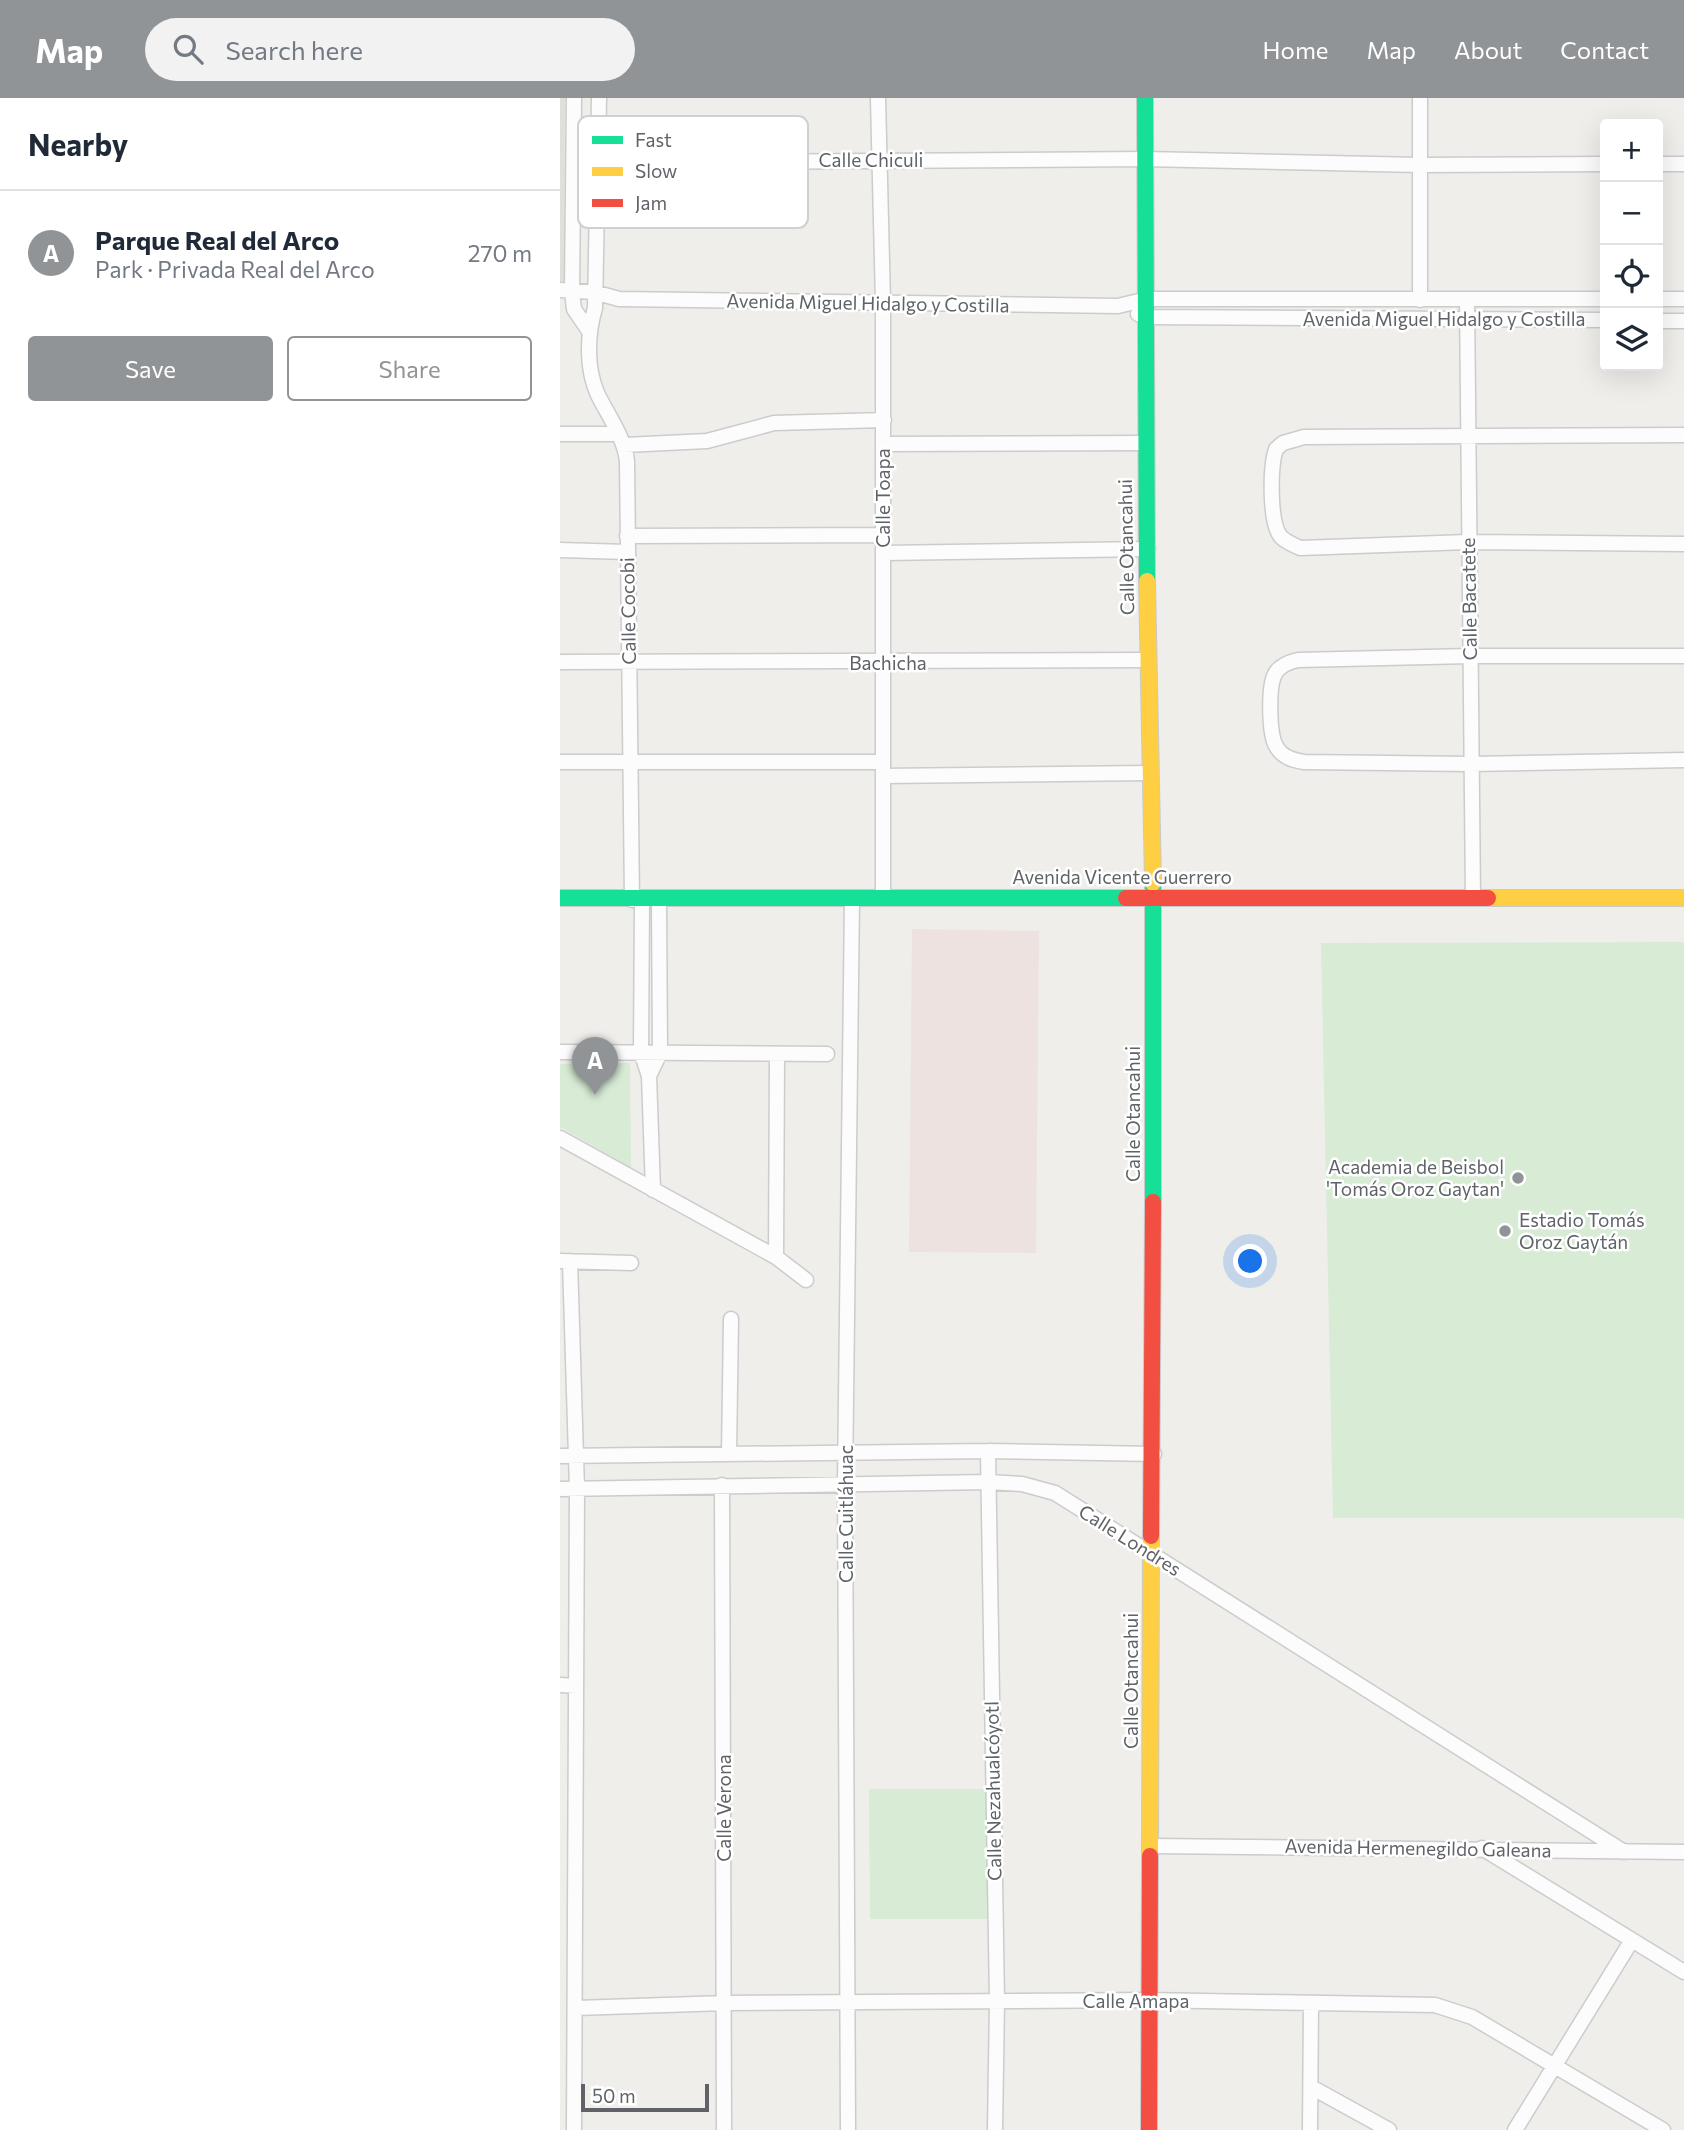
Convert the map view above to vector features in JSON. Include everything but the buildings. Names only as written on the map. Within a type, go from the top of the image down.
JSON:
[{"type":"street","points":[[574,98],[567,309],[589,331]]},
{"type":"street","name":"Calle Cocobi","points":[[598,116],[599,98]]},
{"type":"street","name":"Calle Toapa","points":[[878,98],[884,420],[883,898]]},
{"type":"street","name":"Calle Otancahui","points":[[1145,98],[1147,660],[1153,898],[1154,1454],[1149,2130]]},
{"type":"street","points":[[1420,98],[1420,300]]},
{"type":"street","name":"Calle Chiculi","points":[[808,161],[1146,159],[1420,165],[1600,164]]},
{"type":"street","points":[[1663,164],[1684,164]]},
{"type":"street","name":"Calle Cocobi","points":[[595,228],[595,308],[589,331],[592,382],[622,440],[641,1052],[649,1076]]},
{"type":"street","name":"Avenida Miguel Hidalgo y Costilla","points":[[566,291],[594,292],[619,299],[1118,306],[1147,299],[1600,299]]},
{"type":"street","name":"Avenida Miguel Hidalgo y Costilla","points":[[567,309],[595,308],[619,299]]},
{"type":"street","name":"Calle Bacatete","points":[[1467,299],[1473,898]]},
{"type":"street","points":[[1663,299],[1684,299]]},
{"type":"street","name":"Avenida Miguel Hidalgo y Costilla","points":[[1118,306],[1147,317],[1600,320]]},
{"type":"street","points":[[1663,321],[1684,321]]},
{"type":"street","points":[[560,434],[622,440],[707,441],[774,423],[884,420]]},
{"type":"street","points":[[1684,435],[1470,435],[1292,440],[1276,449],[1272,484],[1275,528],[1281,538],[1300,548],[1468,542],[1684,544]]},
{"type":"street","points":[[883,444],[1145,443]]},
{"type":"street","points":[[627,536],[883,535]]},
{"type":"street","points":[[560,550],[626,552]]},
{"type":"street","points":[[883,553],[1148,550]]},
{"type":"street","points":[[1681,761],[1471,764],[1295,760],[1282,753],[1274,744],[1270,710],[1273,677],[1291,662],[1471,656],[1684,656]]},
{"type":"street","name":"Bachicha","points":[[560,662],[883,663],[1147,660]]},
{"type":"street","points":[[560,762],[1150,773]]},
{"type":"street","name":"Avenida Vicente Guerrero","points":[[560,898],[1684,898]]},
{"type":"street","points":[[653,1190],[649,1076],[660,1053],[659,899]]},
{"type":"street","name":"Calle Cuitláhuac","points":[[848,2130],[845,1453],[852,899]]},
{"type":"street","points":[[560,1052],[827,1054]]},
{"type":"street","points":[[776,1257],[777,1054]]},
{"type":"street","points":[[560,1138],[776,1257],[806,1280]]},
{"type":"street","points":[[574,2130],[577,1489],[565,1261],[631,1263]]},
{"type":"street","points":[[729,1454],[731,1320]]},
{"type":"street","points":[[560,1456],[988,1451],[1154,1454]]},
{"type":"street","name":"Calle Nezahualcóyotl","points":[[988,1451],[997,2001],[995,2130]]},
{"type":"street","name":"Calle Londres","points":[[560,1489],[988,1482],[1022,1484],[1055,1493],[1624,1852]]},
{"type":"street","name":"Calle Verona","points":[[722,1485],[724,2130]]},
{"type":"street","points":[[560,1685],[576,1686]]},
{"type":"street","points":[[560,1816],[576,1816]]},
{"type":"street","name":"Avenida Hermenegildo Galeana","points":[[1151,1846],[1481,1847],[1684,1852]]},
{"type":"street","points":[[1481,1847],[1684,1972]]},
{"type":"street","points":[[1515,2130],[1632,1940]]},
{"type":"street","name":"Calle Amapa","points":[[576,2008],[725,2003],[1148,2000],[1417,2003],[1455,2009],[1663,2130]]},
{"type":"street","points":[[1310,2130],[1311,2003]]},
{"type":"street","points":[[1311,2087],[1389,2130]]},
{"type":"shaded area","points":[[560,98],[565,98],[564,266],[589,296],[560,290]]},
{"type":"shaded area","points":[[912,929],[1039,931],[1036,1253],[909,1252]]},
{"type":"green space","name":"Estadio Tomás Oroz Gaytán","points":[[1684,942],[1684,1518],[1333,1518],[1321,943]]},
{"type":"green space","points":[[630,1063],[631,1168],[560,1127],[560,1064]]},
{"type":"green space","points":[[869,1789],[990,1789],[990,1919],[870,1919]]},
{"type":"traffic: fast","points":[[1145,98],[1147,581]]},
{"type":"traffic: fast","points":[[1153,883],[1153,1202]]},
{"type":"traffic: fast","points":[[560,898],[1126,898]]},
{"type":"traffic: slow","points":[[1147,581],[1153,883]]},
{"type":"traffic: slow","points":[[1488,898],[1684,898]]},
{"type":"traffic: slow","points":[[1150,1856],[1151,1536]]},
{"type":"traffic: jam","points":[[1126,898],[1488,898]]},
{"type":"traffic: jam","points":[[1151,1536],[1153,1202]]},
{"type":"traffic: jam","points":[[1149,2130],[1150,1856]]},
{"type":"place","name":"Parque Real del Arco","points":[[595,1095]]},
{"type":"place","name":"Academia de Beisbol 'Tomás Oroz Gaytan'","points":[[1518,1178]]},
{"type":"place","name":"Estadio Tomás Oroz Gaytán","points":[[1505,1231]]}]
